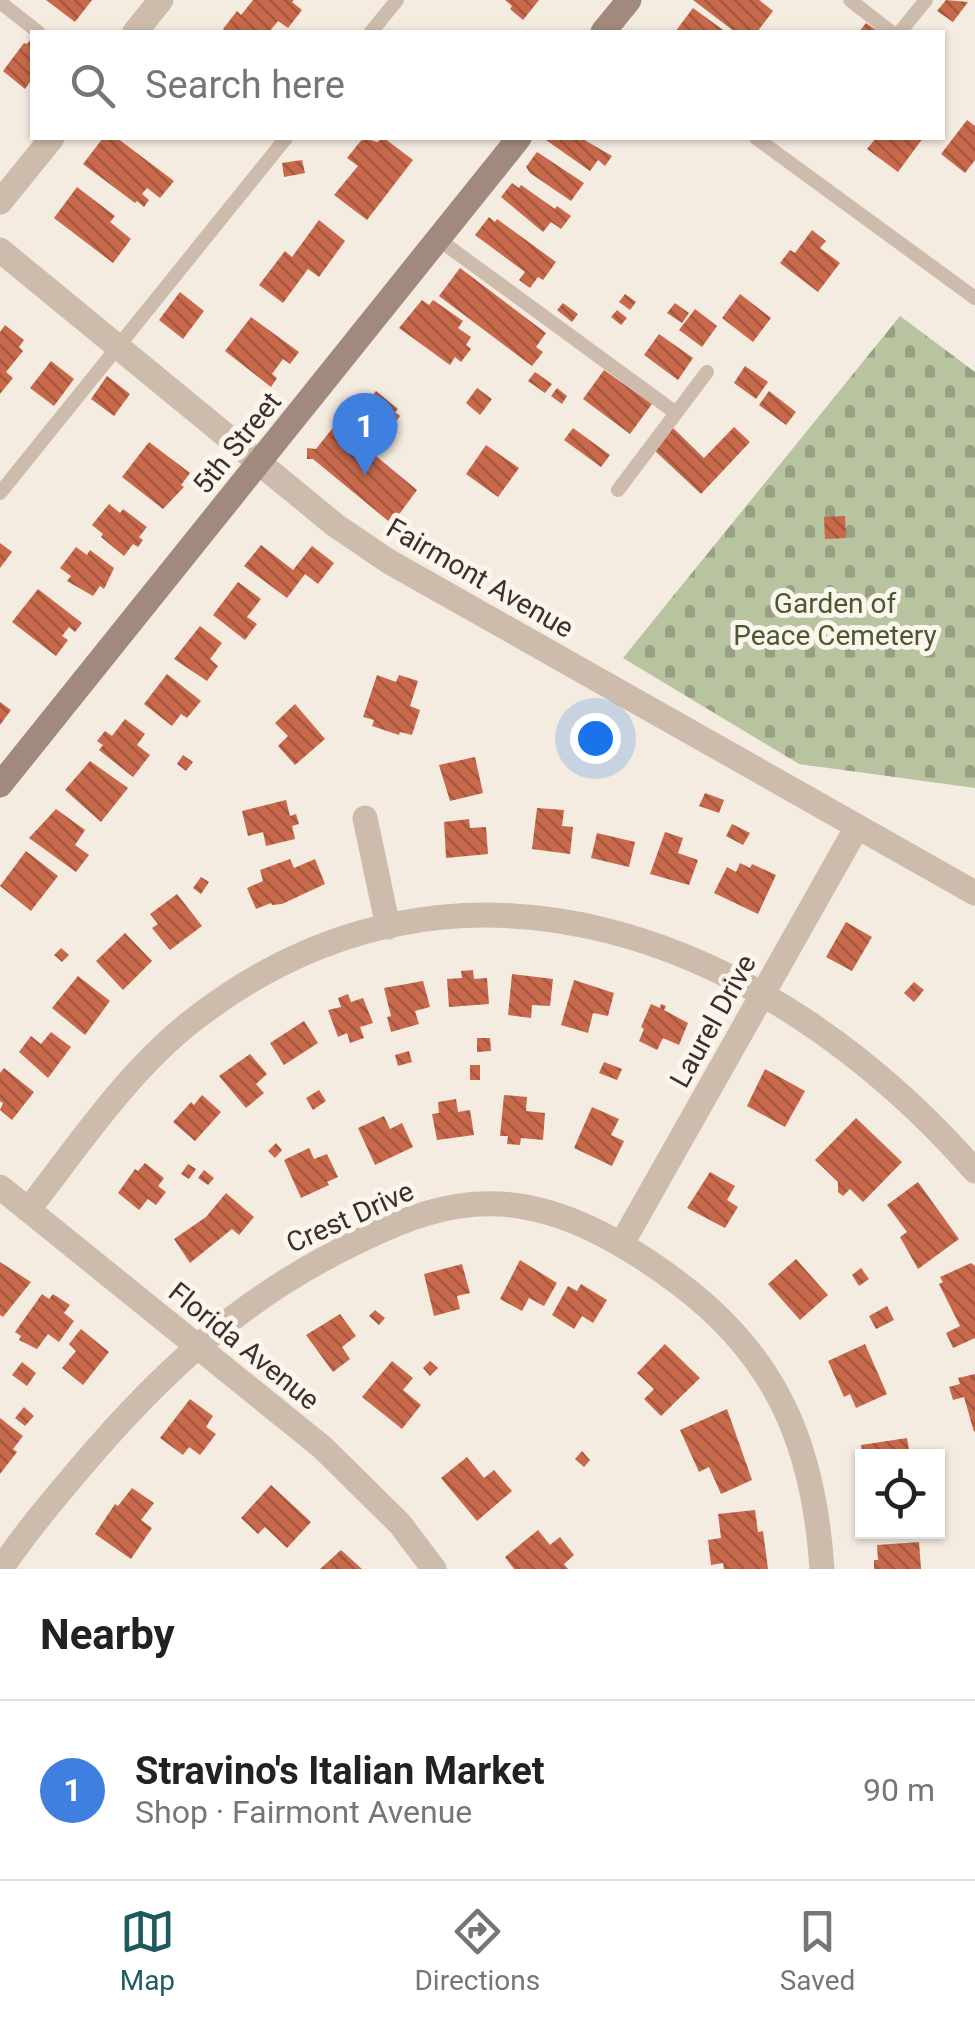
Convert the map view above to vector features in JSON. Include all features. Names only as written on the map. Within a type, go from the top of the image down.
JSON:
[{"type":"street","points":[[137,30],[161,0]]},
{"type":"street","points":[[608,30],[629,0]]},
{"type":"street","points":[[0,202],[50,140]]},
{"type":"street","name":"5th Street","points":[[0,785],[517,140]]},
{"type":"street","name":"Fairmont Avenue","points":[[0,250],[335,525],[388,561],[975,892]]},
{"type":"street","points":[[365,818],[388,927]]},
{"type":"street","name":"Laurel Drive","points":[[621,1244],[857,827]]},
{"type":"street","points":[[28,1210],[122,1092],[190,1023],[271,970],[328,944],[388,927],[470,915],[553,918],[656,944],[705,964],[827,1034],[886,1079],[975,1171]]},
{"type":"street","name":"Florida Avenue","points":[[0,1187],[322,1447],[366,1488],[434,1569]]},
{"type":"street","name":"Crest Drive","points":[[1,1569],[40,1514],[104,1440],[197,1346],[279,1283],[322,1258],[428,1212],[463,1205],[499,1204],[535,1209],[569,1220],[621,1244],[696,1296],[734,1333],[781,1401],[808,1466],[818,1513],[822,1569]]},
{"type":"lane","points":[[372,30],[397,0]]},
{"type":"lane","points":[[850,0],[889,30]]},
{"type":"lane","points":[[902,30],[926,0]]},
{"type":"lane","points":[[0,2],[35,30]]},
{"type":"lane","points":[[0,492],[284,140]]},
{"type":"lane","points":[[759,140],[975,298]]},
{"type":"lane","points":[[438,239],[676,413]]},
{"type":"lane","points":[[618,490],[708,372]]},
{"type":"green space","name":"Garden of Peace Cemetery","points":[[900,316],[975,372],[975,788],[799,764],[623,658]]},
{"type":"building","points":[[46,0],[92,0],[75,22]]},
{"type":"building","points":[[253,0],[294,0],[302,10],[288,28],[278,21],[271,30],[223,29],[237,11],[241,15]]},
{"type":"building","points":[[505,0],[539,0],[523,20]]},
{"type":"building","points":[[693,0],[759,0],[773,11],[759,30],[732,30]]},
{"type":"building","points":[[946,0],[968,2],[953,22],[937,11]]},
{"type":"building","points":[[693,8],[723,30],[676,30]]},
{"type":"building","points":[[30,40],[30,82],[25,89],[3,71]]},
{"type":"building","points":[[967,120],[975,126],[975,160],[965,173],[941,154]]},
{"type":"building","points":[[101,140],[120,140],[174,181],[160,198],[147,188],[142,194],[149,200],[144,207],[83,164]]},
{"type":"building","points":[[361,140],[387,140],[413,160],[367,220],[334,195],[358,166],[347,158]]},
{"type":"building","points":[[546,140],[584,140],[612,156],[605,166],[598,160],[590,171]]},
{"type":"building","points":[[874,140],[922,140],[898,172],[867,149]]},
{"type":"building","points":[[537,152],[584,183],[571,201],[530,173],[526,167]]},
{"type":"building","points":[[302,160],[305,173],[284,177],[282,163]]},
{"type":"building","points":[[512,183],[571,216],[561,229],[551,222],[543,232],[501,197]]},
{"type":"building","points":[[77,187],[115,216],[110,222],[131,239],[113,263],[54,218]]},
{"type":"building","points":[[489,217],[556,262],[543,280],[538,277],[530,288],[519,280],[525,272],[475,235]]},
{"type":"building","points":[[319,220],[345,241],[319,277],[308,269],[283,303],[259,285],[285,251],[292,257]]},
{"type":"building","points":[[812,230],[826,241],[820,248],[840,263],[818,292],[780,263],[790,250],[795,253]]},
{"type":"building","points":[[460,268],[546,333],[536,347],[543,352],[532,366],[439,296]]},
{"type":"building","points":[[180,292],[204,311],[183,339],[159,320]]},
{"type":"building","points":[[625,294],[636,302],[630,310],[619,302]]},
{"type":"building","points":[[740,294],[771,318],[753,342],[722,318]]},
{"type":"building","points":[[422,300],[429,305],[433,300],[463,321],[458,328],[471,337],[466,345],[471,349],[461,362],[455,357],[450,365],[399,328]]},
{"type":"building","points":[[563,303],[578,314],[572,322],[557,310]]},
{"type":"building","points":[[675,303],[689,313],[682,323],[667,313]]},
{"type":"building","points":[[695,309],[717,326],[702,347],[679,330]]},
{"type":"building","points":[[617,310],[627,318],[621,325],[611,317]]},
{"type":"building","points":[[251,317],[299,352],[290,364],[283,359],[272,374],[277,378],[271,387],[225,351]]},
{"type":"building","points":[[5,325],[24,340],[19,347],[23,351],[6,372],[13,378],[0,394],[0,332]]},
{"type":"building","points":[[659,334],[693,358],[678,380],[644,355]]},
{"type":"building","points":[[51,361],[74,379],[54,406],[30,388]]},
{"type":"building","points":[[745,366],[768,382],[756,399],[734,383]]},
{"type":"building","points":[[604,370],[652,404],[630,434],[583,399]]},
{"type":"building","points":[[535,372],[552,384],[545,393],[528,381]]},
{"type":"building","points":[[107,376],[130,394],[114,416],[91,399]]},
{"type":"building","points":[[477,388],[492,399],[480,415],[466,403]]},
{"type":"building","points":[[557,388],[567,396],[562,404],[551,396]]},
{"type":"building","points":[[376,391],[398,409],[395,412],[400,416],[389,431],[394,435],[376,456],[417,490],[392,524],[313,459],[307,459],[307,448],[316,449],[339,420],[334,415],[341,406],[346,411],[355,401],[363,407]]},
{"type":"building","points":[[769,391],[796,412],[786,425],[759,405]]},
{"type":"building","points":[[672,427],[704,458],[734,427],[750,442],[701,494],[653,449]]},
{"type":"building","points":[[573,428],[610,455],[601,467],[564,440]]},
{"type":"building","points":[[149,442],[190,473],[181,485],[184,487],[163,509],[122,477]]},
{"type":"building","points":[[486,445],[519,468],[498,497],[466,474]]},
{"type":"building","points":[[109,504],[147,527],[139,537],[143,540],[138,547],[133,544],[124,556],[92,525]]},
{"type":"building","points":[[845,516],[846,538],[825,539],[824,517]]},
{"type":"building","points":[[0,543],[12,552],[0,568]]},
{"type":"building","points":[[261,545],[293,570],[312,546],[334,563],[318,584],[305,574],[287,598],[244,566]]},
{"type":"building","points":[[76,547],[87,555],[90,550],[114,568],[104,589],[100,586],[93,596],[67,581],[71,576],[60,568]]},
{"type":"building","points":[[238,582],[261,599],[247,617],[257,624],[245,640],[213,615]]},
{"type":"building","points":[[38,589],[82,623],[75,632],[69,627],[62,636],[68,640],[56,656],[12,622]]},
{"type":"building","points":[[200,626],[222,643],[210,659],[218,666],[207,681],[174,659]]},
{"type":"building","points":[[167,674],[201,701],[187,718],[181,714],[172,726],[144,704]]},
{"type":"building","points":[[377,675],[396,682],[399,675],[418,681],[410,706],[420,710],[412,735],[372,726],[374,720],[363,717]]},
{"type":"building","points":[[0,702],[11,710],[0,725]]},
{"type":"building","points":[[295,704],[325,739],[295,765],[278,746],[288,736],[275,723]]},
{"type":"building","points":[[125,719],[145,734],[137,745],[150,755],[133,777],[99,750],[103,745],[97,741],[105,731],[112,736]]},
{"type":"building","points":[[183,755],[193,762],[186,771],[177,764]]},
{"type":"building","points":[[475,757],[483,793],[450,801],[439,765]]},
{"type":"building","points":[[90,761],[128,788],[101,822],[65,790]]},
{"type":"building","points":[[705,793],[724,800],[719,813],[699,806]]},
{"type":"building","points":[[286,800],[290,816],[296,814],[299,824],[292,826],[295,839],[266,846],[263,832],[248,836],[242,811]]},
{"type":"building","points":[[537,808],[564,810],[562,826],[573,827],[570,854],[532,849]]},
{"type":"building","points":[[56,809],[85,830],[75,845],[89,855],[76,872],[29,838]]},
{"type":"building","points":[[469,819],[470,828],[486,827],[488,854],[446,858],[444,822]]},
{"type":"building","points":[[732,824],[750,833],[743,845],[726,836]]},
{"type":"building","points":[[665,832],[683,838],[678,853],[698,860],[689,885],[650,874]]},
{"type":"building","points":[[597,833],[635,842],[629,867],[591,858]]},
{"type":"building","points":[[26,851],[58,876],[31,911],[0,886]]},
{"type":"building","points":[[290,859],[294,868],[315,859],[325,884],[282,904],[271,903],[256,909],[247,888],[263,881],[260,870]]},
{"type":"building","points":[[740,863],[776,875],[758,914],[714,893],[727,867],[736,872]]},
{"type":"building","points":[[201,877],[209,882],[201,894],[193,888]]},
{"type":"building","points":[[177,894],[202,926],[170,950],[152,928],[158,924],[150,914]]},
{"type":"building","points":[[846,922],[872,937],[852,971],[826,957]]},
{"type":"building","points":[[125,933],[152,961],[123,990],[96,961]]},
{"type":"building","points":[[61,948],[69,955],[62,962],[54,955]]},
{"type":"building","points":[[473,970],[474,979],[487,978],[489,1004],[449,1007],[447,979],[462,978],[461,971]]},
{"type":"building","points":[[512,974],[553,979],[550,1006],[532,1005],[531,1018],[508,1015]]},
{"type":"building","points":[[78,976],[110,1001],[85,1035],[52,1008]]},
{"type":"building","points":[[574,980],[614,993],[608,1016],[593,1013],[588,1033],[561,1025]]},
{"type":"building","points":[[423,981],[430,1007],[415,1011],[419,1024],[391,1032],[384,988]]},
{"type":"building","points":[[914,982],[924,990],[914,1002],[904,993]]},
{"type":"building","points":[[348,994],[351,1002],[363,998],[373,1023],[360,1027],[364,1038],[350,1043],[347,1033],[338,1037],[328,1010],[341,1007],[338,998]]},
{"type":"building","points":[[651,1004],[666,1006],[664,1010],[688,1023],[679,1045],[663,1038],[657,1050],[639,1041]]},
{"type":"building","points":[[304,1021],[318,1043],[284,1065],[270,1043]]},
{"type":"building","points":[[51,1032],[71,1047],[48,1078],[19,1052],[31,1036],[41,1044]]},
{"type":"building","points":[[477,1038],[490,1038],[491,1051],[477,1052]]},
{"type":"building","points":[[409,1051],[412,1062],[398,1066],[395,1055]]},
{"type":"building","points":[[250,1054],[267,1074],[256,1084],[264,1093],[246,1108],[219,1076]]},
{"type":"building","points":[[604,1062],[622,1069],[617,1080],[599,1073]]},
{"type":"building","points":[[470,1065],[480,1065],[480,1080],[470,1080]]},
{"type":"building","points":[[4,1068],[34,1092],[12,1120],[0,1110],[0,1073]]},
{"type":"building","points":[[765,1069],[805,1091],[785,1127],[747,1106]]},
{"type":"building","points":[[319,1090],[326,1101],[313,1110],[306,1098]]},
{"type":"building","points":[[202,1095],[221,1112],[195,1141],[173,1122]]},
{"type":"building","points":[[504,1095],[527,1097],[526,1111],[545,1113],[543,1140],[521,1138],[520,1145],[507,1144],[508,1136],[500,1136]]},
{"type":"building","points":[[456,1099],[458,1112],[470,1110],[474,1135],[437,1140],[432,1114],[439,1113],[438,1102]]},
{"type":"building","points":[[592,1107],[619,1119],[611,1135],[624,1141],[612,1166],[574,1148]]},
{"type":"building","points":[[384,1116],[390,1129],[402,1123],[413,1147],[375,1165],[358,1128]]},
{"type":"building","points":[[856,1118],[902,1162],[863,1202],[850,1189],[843,1196],[838,1192],[838,1182],[815,1160]]},
{"type":"building","points":[[276,1143],[282,1150],[275,1158],[268,1151]]},
{"type":"building","points":[[309,1148],[314,1159],[327,1154],[338,1177],[301,1198],[284,1160]]},
{"type":"building","points":[[145,1163],[164,1178],[158,1186],[166,1192],[156,1205],[148,1199],[139,1210],[118,1193],[135,1169],[138,1171]]},
{"type":"building","points":[[188,1164],[196,1169],[189,1179],[181,1174]]},
{"type":"building","points":[[204,1170],[214,1178],[208,1185],[198,1178]]},
{"type":"building","points":[[710,1172],[735,1186],[727,1200],[738,1207],[725,1228],[687,1208]]},
{"type":"building","points":[[918,1182],[959,1239],[918,1269],[900,1237],[907,1232],[887,1205]]},
{"type":"building","points":[[226,1193],[254,1217],[239,1235],[232,1229],[190,1263],[174,1239],[206,1217]]},
{"type":"building","points":[[796,1259],[828,1295],[800,1320],[768,1284]]},
{"type":"building","points":[[520,1260],[557,1283],[544,1306],[529,1298],[522,1311],[500,1299]]},
{"type":"building","points":[[0,1262],[31,1282],[3,1317],[0,1315]]},
{"type":"building","points":[[971,1263],[975,1266],[975,1338],[953,1348],[946,1333],[960,1326],[939,1284],[943,1282],[940,1277]]},
{"type":"building","points":[[462,1264],[470,1293],[457,1296],[460,1309],[434,1316],[424,1274]]},
{"type":"building","points":[[861,1268],[869,1279],[859,1286],[852,1275]]},
{"type":"building","points":[[581,1284],[607,1300],[593,1323],[582,1316],[574,1329],[552,1315],[568,1286],[577,1291]]},
{"type":"building","points":[[42,1294],[49,1299],[53,1294],[70,1305],[64,1313],[74,1321],[59,1342],[48,1334],[37,1349],[19,1340],[21,1336],[15,1332]]},
{"type":"building","points":[[887,1306],[894,1320],[876,1329],[869,1316]]},
{"type":"building","points":[[375,1310],[385,1318],[379,1325],[369,1316]]},
{"type":"building","points":[[340,1314],[356,1336],[342,1347],[350,1359],[333,1372],[306,1335]]},
{"type":"building","points":[[81,1329],[109,1352],[83,1385],[62,1368],[76,1351],[69,1344]]},
{"type":"building","points":[[665,1344],[700,1378],[661,1416],[644,1399],[654,1389],[637,1373]]},
{"type":"building","points":[[865,1344],[887,1394],[856,1408],[850,1394],[844,1397],[828,1361]]},
{"type":"building","points":[[392,1361],[413,1378],[403,1390],[421,1405],[402,1429],[362,1397]]},
{"type":"building","points":[[430,1361],[438,1368],[430,1376],[423,1368]]},
{"type":"building","points":[[22,1362],[36,1373],[27,1386],[12,1375]]},
{"type":"building","points":[[975,1374],[974,1432],[964,1397],[953,1400],[949,1387],[960,1384],[958,1378]]},
{"type":"building","points":[[190,1399],[213,1416],[206,1427],[216,1434],[200,1455],[189,1447],[183,1455],[160,1438]]},
{"type":"building","points":[[24,1407],[34,1416],[25,1426],[15,1418]]},
{"type":"building","points":[[727,1409],[752,1480],[721,1494],[709,1467],[699,1472],[680,1430]]},
{"type":"building","points":[[0,1418],[23,1436],[13,1449],[17,1452],[0,1474]]},
{"type":"building","points":[[907,1438],[909,1449],[862,1449],[861,1445]]},
{"type":"building","points":[[582,1451],[590,1460],[584,1467],[575,1459]]},
{"type":"building","points":[[467,1457],[484,1478],[494,1470],[512,1491],[477,1521],[441,1478]]},
{"type":"building","points":[[271,1485],[311,1522],[287,1548],[265,1527],[258,1534],[241,1518]]},
{"type":"building","points":[[132,1488],[154,1503],[141,1520],[152,1528],[131,1559],[95,1534],[115,1504],[118,1506]]},
{"type":"building","points":[[755,1510],[758,1532],[763,1531],[768,1569],[724,1569],[723,1563],[711,1565],[708,1540],[721,1538],[718,1514]]},
{"type":"building","points":[[538,1530],[550,1545],[560,1537],[574,1555],[564,1564],[568,1569],[514,1569],[505,1557]]},
{"type":"building","points":[[919,1542],[921,1569],[874,1569],[877,1545]]},
{"type":"building","points":[[341,1550],[362,1569],[320,1569]]},
{"type":"place","name":"Stravino's Italian Market","points":[[365,475]]}]
